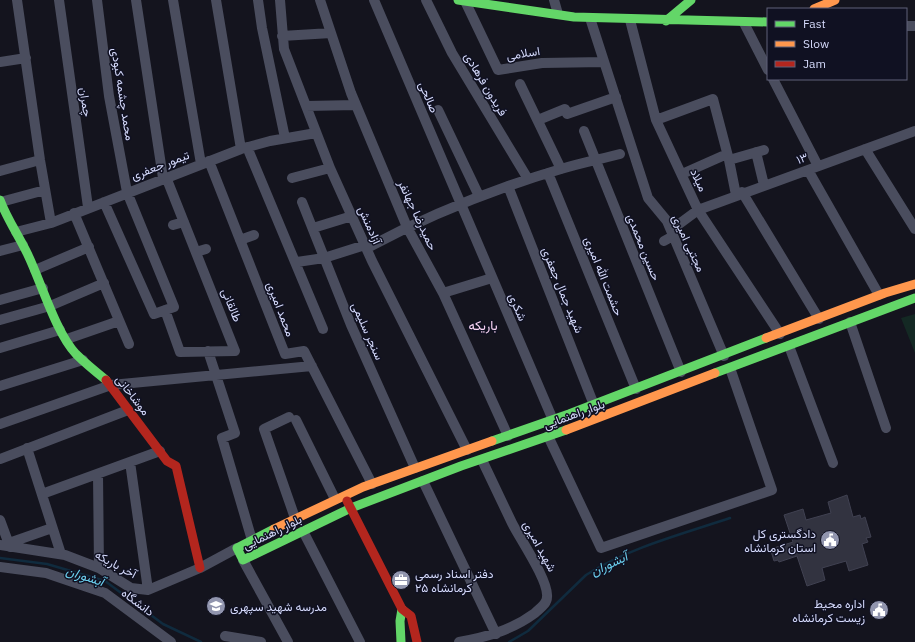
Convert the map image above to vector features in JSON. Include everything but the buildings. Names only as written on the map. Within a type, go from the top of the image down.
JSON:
[{"type":"main road","points":[[666,21],[691,0]]},
{"type":"main road","points":[[816,8],[835,0]]},
{"type":"main road","points":[[462,1],[489,3],[590,18],[744,23],[767,22]]},
{"type":"main road","name":"موشاخانی","points":[[1,203],[6,216],[23,245],[35,270],[60,330],[66,340],[76,353],[111,385],[167,462],[176,466],[200,568]]},
{"type":"main road","name":"بلوار راهنمایی","points":[[915,284],[880,295],[594,405],[372,484],[295,518],[237,548],[243,560],[351,508],[423,482],[461,466],[548,436],[915,298]]},
{"type":"main road","points":[[340,497],[351,508],[402,610],[411,616],[417,642]]},
{"type":"main road","points":[[400,642],[400,621],[402,610]]},
{"type":"street","points":[[17,0],[40,160],[51,223]]},
{"type":"street","name":"چمران","points":[[59,0],[88,207]]},
{"type":"street","name":"محمد چشمه کبودی","points":[[97,0],[109,96],[127,192],[170,308]]},
{"type":"street","name":"طالقانی","points":[[136,0],[164,178],[184,222],[201,250],[235,351],[180,352],[170,308]]},
{"type":"street","name":"محمد امیری","points":[[173,0],[205,162],[240,240],[285,354],[304,351],[372,484]]},
{"type":"street","points":[[216,0],[244,148],[297,262],[323,329]]},
{"type":"street","points":[[258,0],[262,28],[285,138]]},
{"type":"street","name":"آزادمنش","points":[[280,0],[284,49],[330,168],[366,246],[467,450]]},
{"type":"street","name":"حمیدرضا جهانفر","points":[[320,0],[356,105],[407,226],[443,293],[508,436]]},
{"type":"street","name":"صالحی","points":[[374,0],[460,203]]},
{"type":"street","name":"فریدون فرهادی","points":[[426,0],[452,53],[528,179]]},
{"type":"street","points":[[554,0],[558,14]]},
{"type":"street","name":"اسلامی","points":[[462,1],[498,70],[542,63],[604,62]]},
{"type":"street","name":"مجتبی امیری","points":[[590,18],[648,198],[667,221],[670,236],[724,356]]},
{"type":"street","name":"میلاد","points":[[630,20],[656,120],[698,210],[780,334]]},
{"type":"street","points":[[744,23],[767,68]]},
{"type":"street","points":[[282,36],[331,33]]},
{"type":"street","points":[[0,62],[26,58]]},
{"type":"street","points":[[774,80],[818,166]]},
{"type":"street","points":[[520,84],[561,169]]},
{"type":"street","points":[[538,120],[565,109],[567,114],[616,97]]},
{"type":"street","points":[[656,120],[713,99],[739,194],[819,319]]},
{"type":"street","points":[[306,106],[356,105]]},
{"type":"street","points":[[438,110],[479,196]]},
{"type":"street","name":"حسین محمدی","points":[[584,131],[681,372]]},
{"type":"street","name":"۱۳","points":[[670,236],[698,210],[915,131]]},
{"type":"street","name":"تیمور جعفری","points":[[16,232],[51,223],[88,207],[244,148],[285,138],[316,133]]},
{"type":"street","points":[[865,149],[915,229]]},
{"type":"street","points":[[682,174],[728,157],[760,151],[764,185]]},
{"type":"street","points":[[297,262],[324,258],[366,246],[407,226],[479,196],[561,169],[620,154]]},
{"type":"street","points":[[0,171],[40,160]]},
{"type":"street","points":[[292,178],[330,168]]},
{"type":"street","points":[[808,170],[880,295]]},
{"type":"street","name":"حشمت الله امیری","points":[[548,173],[636,389]]},
{"type":"street","name":"شهید جمال جعفری","points":[[508,186],[594,405]]},
{"type":"street","points":[[1,203],[45,190]]},
{"type":"street","points":[[104,202],[154,314],[170,308]]},
{"type":"street","name":"سنجر سلیمی","points":[[302,202],[350,325],[415,468]]},
{"type":"street","name":"شکری","points":[[460,203],[553,420]]},
{"type":"street","points":[[74,213],[129,344]]},
{"type":"street","points":[[313,228],[352,216]]},
{"type":"street","points":[[173,225],[184,222]]},
{"type":"street","points":[[240,240],[254,235]]},
{"type":"street","points":[[0,251],[23,245]]},
{"type":"street","points":[[35,270],[89,247]]},
{"type":"street","points":[[443,293],[492,278]]},
{"type":"street","points":[[0,320],[50,306],[104,283]]},
{"type":"street","points":[[0,300],[43,288]]},
{"type":"street","points":[[66,340],[119,320]]},
{"type":"street","points":[[850,322],[886,428]]},
{"type":"street","points":[[0,348],[60,330]]},
{"type":"street","points":[[789,346],[833,463]]},
{"type":"street","points":[[208,351],[234,433],[222,438],[252,540]]},
{"type":"street","points":[[0,386],[83,360]]},
{"type":"street","points":[[0,424],[111,385],[312,366]]},
{"type":"street","points":[[548,436],[601,548],[772,490],[730,368]]},
{"type":"street","points":[[0,459],[128,410]]},
{"type":"street","points":[[295,518],[264,429],[292,419],[340,497]]},
{"type":"street","points":[[27,448],[61,554]]},
{"type":"street","points":[[42,494],[160,451]]},
{"type":"street","name":"شهید امیری","points":[[459,642],[496,634],[515,626],[541,608],[546,602],[548,593],[546,584],[513,524],[482,460]]},
{"type":"street","points":[[130,462],[148,590]]},
{"type":"street","points":[[98,474],[99,568]]},
{"type":"street","points":[[423,482],[496,634]]},
{"type":"street","points":[[0,520],[6,545],[52,528]]},
{"type":"street","points":[[302,531],[360,642]]},
{"type":"street","name":"آخر باریکه","points":[[6,545],[61,554],[99,568],[131,588],[148,590],[200,568],[237,548]]},
{"type":"street","points":[[243,560],[288,642]]},
{"type":"street","name":"دانشگاه","points":[[0,567],[46,573],[105,593],[169,641]]},
{"type":"street","points":[[225,636],[261,642]]},
{"type":"green space","points":[[915,314],[915,353],[901,318]]},
{"type":"waterway","name":"آبشوران","points":[[509,642],[528,631],[586,575],[602,565],[656,542],[730,518]]},
{"type":"waterway","name":"آبشوران","points":[[0,558],[47,564],[105,581],[163,624],[201,642]]},
{"type":"traffic: fast","points":[[458,0],[574,17],[767,22]]},
{"type":"traffic: fast","points":[[666,21],[691,0]]},
{"type":"traffic: fast","points":[[0,200],[28,255],[55,321],[69,345],[76,354],[106,380]]},
{"type":"traffic: fast","points":[[715,373],[915,298]]},
{"type":"traffic: fast","points":[[492,441],[569,414],[766,338]]},
{"type":"traffic: fast","points":[[274,529],[237,548],[243,560],[351,508],[461,466],[566,430]]},
{"type":"traffic: fast","points":[[401,642],[400,621],[402,609]]},
{"type":"traffic: slow","points":[[816,8],[835,0]]},
{"type":"traffic: slow","points":[[766,338],[885,293],[915,284]]},
{"type":"traffic: slow","points":[[566,430],[715,373]]},
{"type":"traffic: slow","points":[[274,529],[363,487],[492,441]]},
{"type":"traffic: jam","points":[[106,380],[167,461],[176,466],[200,568]]},
{"type":"traffic: jam","points":[[347,501],[402,609],[411,616],[417,642]]},
{"type":"place","name":"دادگستری کل استان کرمانشاه","points":[[830,540]]},
{"type":"place","name":"دفتر اسناد رسمی ۲۵ کرمانشاه","points":[[401,580]]},
{"type":"place","name":"مدرسه شهید سپهری","points":[[216,606]]},
{"type":"place","name":"اداره محیط زیست کرمانشاه","points":[[879,610]]},
{"type":"district","name":"باریکه","points":[[483,325]]}]
